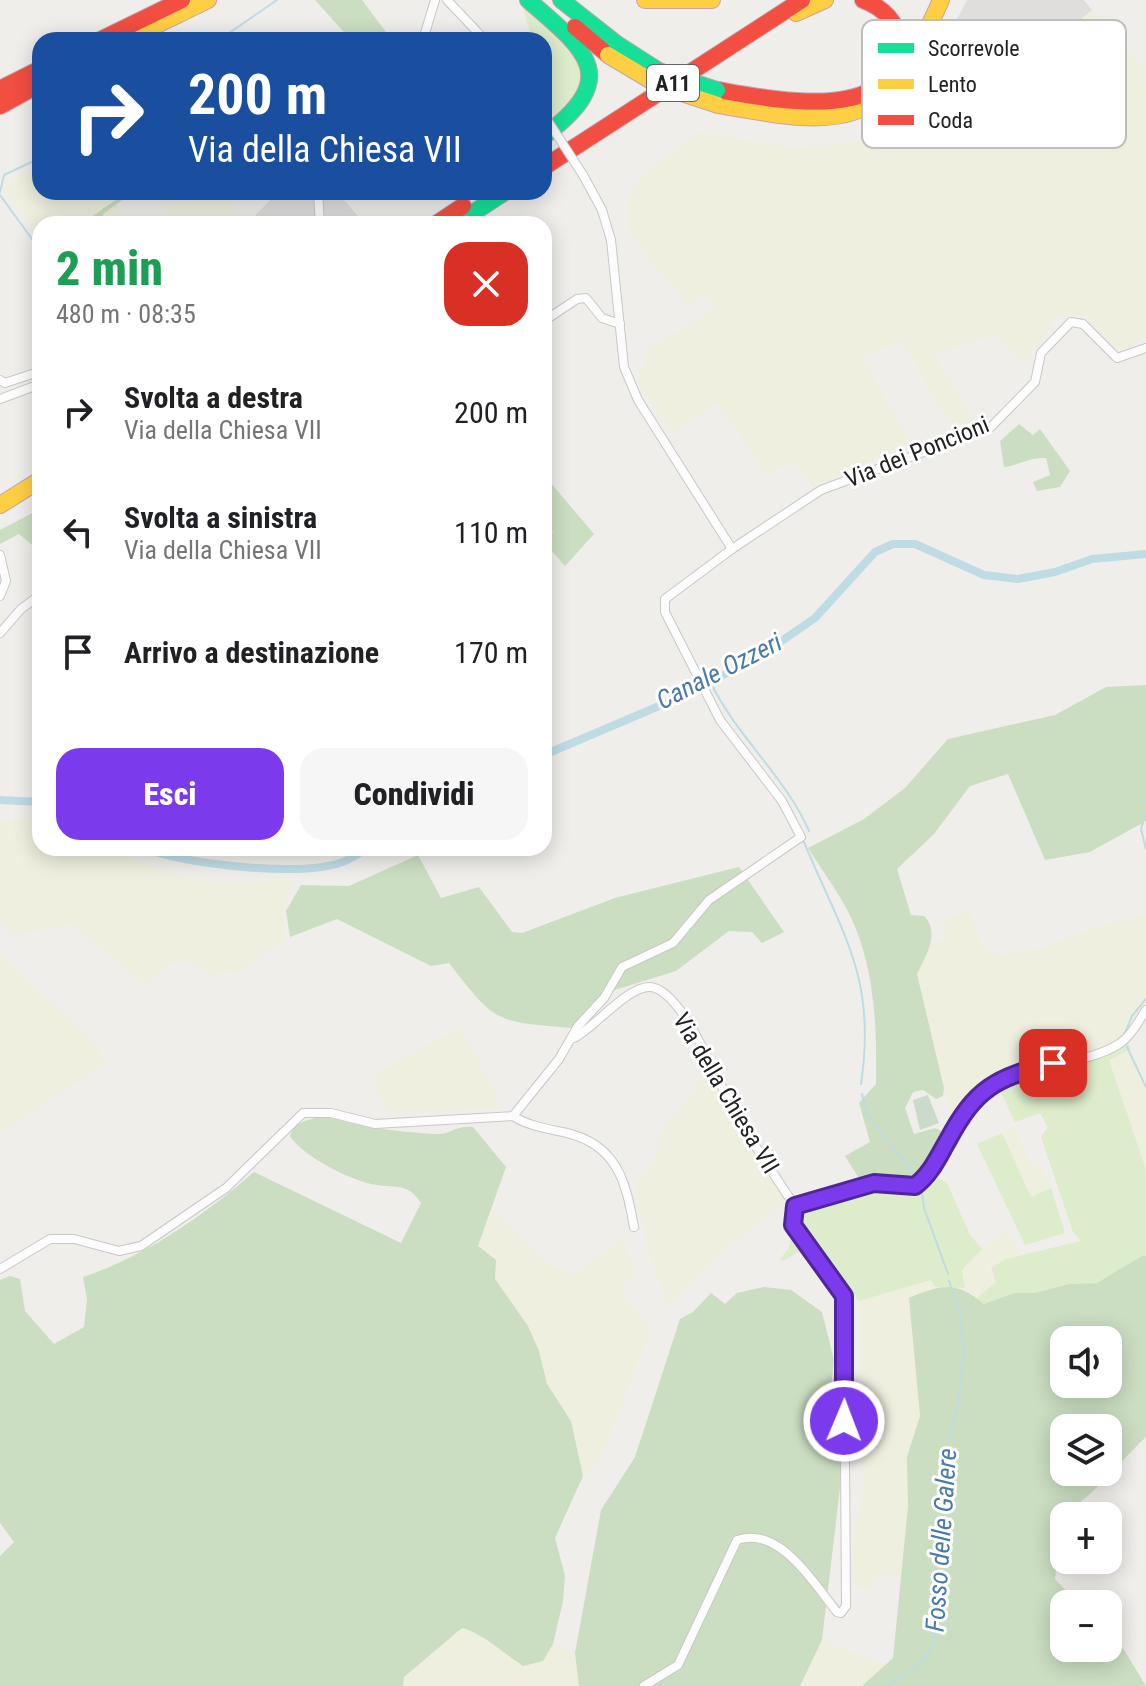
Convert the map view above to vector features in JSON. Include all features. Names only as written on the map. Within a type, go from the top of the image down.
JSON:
[{"type":"highway","points":[[116,32],[182,0]]},
{"type":"highway","points":[[142,32],[208,0]]},
{"type":"highway","points":[[528,0],[574,39],[587,58],[590,74],[586,98],[578,112],[552,130]]},
{"type":"highway","points":[[543,0],[660,86],[814,120],[844,116],[862,109]]},
{"type":"highway","points":[[561,0],[612,50]]},
{"type":"highway","points":[[645,0],[712,0]]},
{"type":"highway","name":"A11","points":[[552,149],[782,0]]},
{"type":"highway","name":"A11","points":[[552,162],[802,0]]},
{"type":"highway","points":[[713,57],[825,0]]},
{"type":"highway","points":[[863,0],[875,4],[891,20]]},
{"type":"highway","points":[[933,20],[941,0]]},
{"type":"highway","points":[[0,89],[32,73]]},
{"type":"highway","points":[[0,104],[32,87]]},
{"type":"highway","points":[[717,97],[835,101],[862,94]]},
{"type":"highway","points":[[437,216],[458,200]]},
{"type":"highway","points":[[448,216],[473,200]]},
{"type":"highway","points":[[468,216],[493,200]]},
{"type":"highway","points":[[0,505],[32,485]]},
{"type":"highway","points":[[0,519],[32,498]]},
{"type":"street","points":[[425,32],[435,0]]},
{"type":"street","points":[[447,0],[477,32]]},
{"type":"street","points":[[513,1116],[574,1039],[578,1026],[604,998],[622,967],[673,943],[709,900],[801,837],[782,801],[720,720],[665,612],[665,599],[732,549],[638,400],[624,367],[611,240],[602,210],[552,127]]},
{"type":"street","points":[[552,316],[577,299],[586,298],[602,318],[620,324]]},
{"type":"street","name":"Via dei Poncioni","points":[[732,549],[821,490],[991,427],[1035,382],[1041,353],[1071,322],[1083,324],[1117,358],[1146,348]]},
{"type":"street","points":[[0,380],[5,383],[32,374]]},
{"type":"street","points":[[0,399],[32,387]]},
{"type":"street","points":[[0,596],[6,581],[2,557]]},
{"type":"street","points":[[0,633],[32,601]]},
{"type":"street","name":"Via della Chiesa VII","points":[[574,1039],[634,991],[649,987],[662,991],[692,1029],[733,1111],[795,1206]]},
{"type":"street","points":[[644,1686],[678,1665],[737,1540],[768,1541],[810,1573],[837,1612],[841,1613],[847,1604],[844,1296],[793,1225],[795,1206],[874,1183],[915,1186],[931,1171],[976,1096],[1033,1068],[1109,1049],[1128,1037],[1146,1010]]},
{"type":"street","points":[[0,1269],[50,1239],[74,1239],[119,1251],[141,1246],[226,1188],[303,1113],[331,1113],[375,1124],[513,1116],[586,1138],[606,1152],[629,1192],[634,1227]]},
{"type":"shaded area","points":[[967,0],[1084,0],[1092,10],[1080,20],[957,20]]},
{"type":"shaded area","points":[[270,200],[344,200],[358,216],[255,216]]},
{"type":"green space","points":[[315,0],[362,0],[386,32],[344,32]]},
{"type":"green space","points":[[522,4],[557,32],[585,69],[586,82],[582,96],[554,121],[552,32],[530,32]]},
{"type":"green space","points":[[1092,10],[1101,20],[1080,20]]},
{"type":"green space","points":[[1126,47],[1146,69],[1142,78],[1146,83],[1146,337],[1121,351],[1081,314],[1057,317],[1025,361],[995,335],[934,354],[973,421],[951,424],[901,341],[863,357],[910,443],[813,487],[792,461],[768,475],[717,403],[672,432],[638,383],[647,350],[717,308],[703,294],[687,305],[630,233],[626,200],[643,177],[697,132],[789,147],[862,140],[862,148],[1126,148]]},
{"type":"green space","points":[[32,170],[32,200],[116,200],[93,216],[32,216],[32,226],[7,193],[8,181]]},
{"type":"green space","points":[[116,200],[122,200],[104,216],[92,216]]},
{"type":"green space","points":[[159,200],[228,200],[234,208],[234,216],[170,216]]},
{"type":"green space","points":[[116,204],[123,216],[103,216]]},
{"type":"green space","points":[[1019,424],[1033,435],[1040,429],[1070,471],[1060,487],[1037,491],[1033,482],[1050,475],[1046,458],[1004,467],[1000,441]]},
{"type":"green space","points":[[552,484],[594,534],[565,566],[552,551]]},
{"type":"green space","points":[[32,513],[32,545],[19,534],[0,544],[0,530]]},
{"type":"green space","points":[[1146,685],[1146,821],[1090,852],[1045,860],[1008,774],[970,786],[934,834],[897,869],[911,915],[924,916],[931,930],[930,945],[917,974],[944,1088],[943,1096],[936,1099],[923,1090],[913,1092],[905,1108],[914,1134],[935,1128],[945,1133],[933,1158],[914,1183],[860,1180],[845,1156],[870,1142],[859,1103],[876,1084],[872,993],[863,948],[855,927],[808,848],[864,819],[905,788],[948,739],[1055,715],[1106,687]]},
{"type":"green space","points":[[32,818],[32,856],[128,856],[201,882],[296,880],[283,909],[285,939],[237,974],[226,971],[209,976],[191,960],[168,964],[146,985],[71,924],[15,935],[0,920],[0,821]]},
{"type":"green space","points":[[419,856],[441,898],[479,887],[512,932],[522,933],[615,898],[739,867],[784,932],[762,943],[752,932],[729,931],[676,971],[605,993],[571,1028],[526,1023],[499,1016],[477,998],[449,963],[431,966],[337,919],[290,937],[286,911],[301,885],[349,886]]},
{"type":"green space","points":[[969,909],[983,947],[998,956],[1041,948],[1097,927],[1146,914],[1146,1006],[1124,1035],[1111,1045],[1014,1071],[985,1084],[966,1097],[953,1121],[917,974],[931,945],[947,938],[942,921]]},
{"type":"green space","points":[[0,954],[99,1049],[105,1064],[0,1133]]},
{"type":"green space","points":[[461,1027],[502,1108],[389,1113],[371,1076]]},
{"type":"green space","points":[[1124,1035],[1131,1049],[1109,1060],[1146,1170],[1146,1256],[1097,1283],[1069,1284],[1035,1293],[1014,1293],[984,1304],[977,1298],[996,1282],[991,1268],[1006,1259],[1081,1241],[1073,1232],[1041,1137],[1048,1127],[1040,1113],[1015,1122],[995,1080],[1078,1056]]},
{"type":"green space","points":[[1131,1049],[1146,1078],[1146,1170],[1109,1060]]},
{"type":"green space","points":[[707,1073],[784,1200],[781,1206],[728,1246],[668,1307],[649,1256],[635,1184],[656,1159],[659,1134]]},
{"type":"green space","points":[[928,1095],[939,1123],[920,1130],[913,1100]]},
{"type":"green space","points":[[325,1116],[395,1131],[441,1134],[473,1127],[506,1167],[478,1246],[496,1260],[495,1279],[528,1326],[539,1351],[547,1384],[571,1421],[583,1476],[555,1538],[565,1576],[553,1644],[543,1661],[523,1666],[486,1639],[462,1628],[404,1677],[403,1686],[0,1686],[0,1556],[14,1542],[0,1523],[0,1280],[10,1276],[20,1279],[25,1311],[54,1344],[84,1327],[87,1299],[83,1277],[129,1258],[173,1233],[254,1172],[401,1243],[421,1203],[416,1196],[399,1187],[371,1184],[338,1172],[304,1151],[290,1136],[300,1124]]},
{"type":"green space","points":[[1015,1127],[1033,1168],[1041,1165],[1051,1188],[1031,1197],[1002,1133]]},
{"type":"green space","points":[[1002,1133],[1031,1197],[1051,1188],[1065,1233],[1025,1245],[977,1144]]},
{"type":"green space","points":[[932,1175],[947,1183],[970,1235],[982,1249],[962,1270],[965,1288],[935,1287],[931,1280],[859,1301],[847,1287],[798,1252],[783,1261],[780,1259],[788,1249],[799,1213],[869,1190],[916,1193]]},
{"type":"green space","points":[[492,1210],[543,1260],[573,1275],[624,1238],[637,1274],[624,1281],[625,1299],[651,1328],[604,1451],[583,1476],[571,1421],[547,1384],[539,1351],[528,1326],[495,1279],[478,1246]]},
{"type":"green space","points":[[1008,1230],[1021,1256],[1006,1259],[997,1282],[977,1298],[965,1288],[962,1270],[982,1249]]},
{"type":"green space","points":[[1146,1256],[1146,1437],[1122,1461],[1122,1414],[1050,1414],[1050,1486],[1098,1486],[1080,1502],[1050,1502],[1050,1574],[1056,1574],[1055,1579],[1066,1590],[1050,1590],[1050,1662],[1122,1662],[1122,1647],[1146,1686],[862,1686],[893,1658],[908,1506],[907,1457],[920,1416],[909,1298],[948,1287],[965,1291],[984,1304],[1014,1293],[1035,1293],[1069,1284],[1097,1283]]},
{"type":"green space","points":[[932,1280],[935,1287],[909,1298],[920,1416],[907,1457],[908,1506],[901,1576],[879,1575],[870,1590],[855,1586],[853,1542],[863,1486],[859,1301]]},
{"type":"green space","points":[[764,1287],[791,1290],[822,1312],[834,1360],[828,1415],[842,1471],[822,1640],[800,1686],[579,1686],[575,1653],[601,1510],[635,1457],[680,1319],[693,1312],[711,1293],[725,1304],[737,1293]]},
{"type":"green space","points":[[462,1628],[478,1633],[489,1645],[543,1661],[553,1644],[575,1653],[579,1686],[403,1686],[404,1677]]},
{"type":"green space","points":[[822,1640],[885,1665],[862,1686],[800,1686]]},
{"type":"waterway","points":[[231,32],[277,0]]},
{"type":"waterway","points":[[0,192],[4,175],[32,162]]},
{"type":"waterway","points":[[0,195],[32,239]]},
{"type":"waterway","name":"Canale Ozzeri","points":[[552,752],[673,700],[757,658],[815,618],[875,552],[893,544],[915,544],[984,575],[1018,579],[1055,572],[1092,559],[1146,554]]},
{"type":"waterway","name":"Fosso delle Galere","points":[[710,681],[733,720],[787,792],[809,831]]},
{"type":"waterway","name":"Canale Ozzeri","points":[[0,800],[32,802]]},
{"type":"waterway","points":[[1146,813],[1141,829],[1146,849]]},
{"type":"waterway","name":"Fosso delle Galere","points":[[804,842],[843,931],[860,985],[865,1047],[861,1084]]},
{"type":"waterway","name":"Canale Ozzeri","points":[[172,856],[269,869],[320,867],[354,856]]},
{"type":"waterway","points":[[1125,1033],[1132,1016],[1146,999]]},
{"type":"waterway","points":[[1127,1047],[1146,1087]]},
{"type":"waterway","name":"Fosso delle Galere","points":[[862,1094],[866,1114],[916,1177]]},
{"type":"waterway","name":"Fosso delle Galere","points":[[921,1184],[924,1208],[948,1274]]},
{"type":"waterway","name":"Fosso delle Galere","points":[[889,1686],[922,1662],[934,1645],[942,1469],[958,1403],[964,1353],[960,1314],[949,1281]]},
{"type":"traffic: fast","points":[[528,0],[567,35],[588,66],[589,81],[583,98],[552,129]]},
{"type":"traffic: fast","points":[[561,0],[617,44]]},
{"type":"traffic: fast","points":[[617,44],[659,71],[717,90]]},
{"type":"traffic: fast","points":[[468,216],[493,200]]},
{"type":"traffic: slow","points":[[142,32],[208,0]]},
{"type":"traffic: slow","points":[[645,0],[712,0]]},
{"type":"traffic: slow","points":[[796,13],[825,0]]},
{"type":"traffic: slow","points":[[932,20],[941,0]]},
{"type":"traffic: slow","points":[[608,55],[660,86],[718,105]]},
{"type":"traffic: slow","points":[[718,105],[801,117],[832,117],[862,108]]},
{"type":"traffic: slow","points":[[0,505],[32,485]]},
{"type":"traffic: jam","points":[[116,32],[182,0]]},
{"type":"traffic: jam","points":[[552,162],[802,0]]},
{"type":"traffic: jam","points":[[863,0],[877,7],[890,20]]},
{"type":"traffic: jam","points":[[575,27],[608,55]]},
{"type":"traffic: jam","points":[[0,89],[32,73]]},
{"type":"traffic: jam","points":[[0,106],[32,88]]},
{"type":"traffic: jam","points":[[717,90],[797,101],[827,101],[862,93]]},
{"type":"traffic: jam","points":[[448,216],[463,206]]},
{"type":"route","points":[[844,1421],[844,1296],[840,1286],[793,1225],[795,1206],[874,1183],[915,1186],[931,1171],[968,1103],[988,1088],[1033,1068],[1053,1063]]}]
